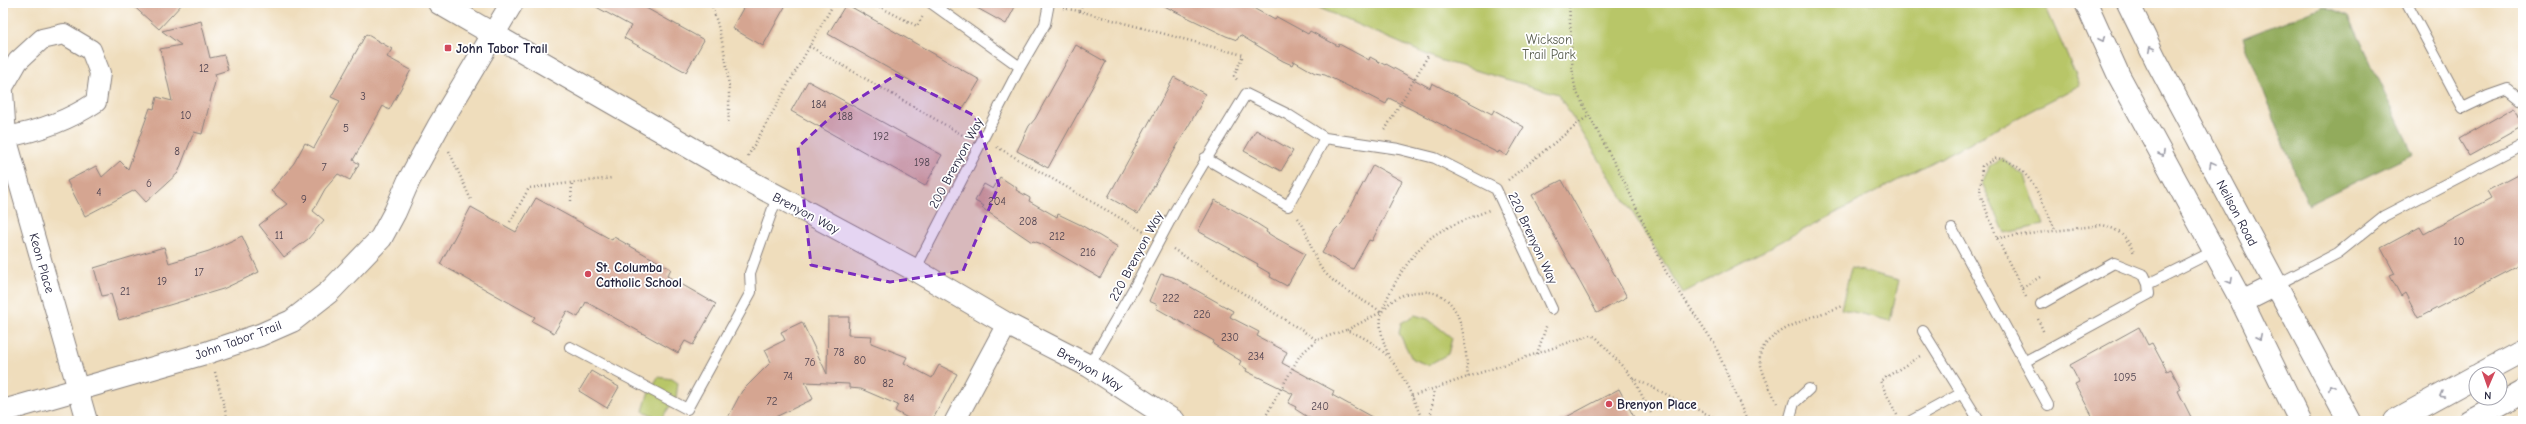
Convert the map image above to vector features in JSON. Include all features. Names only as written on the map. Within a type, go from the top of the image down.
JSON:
[{"type":"street","name":"Brenyon Way","points":[[439,3],[496,34],[738,175],[915,270],[1007,324],[1089,366],[1174,421]]},
{"type":"street","name":"John Tabor Trail","points":[[3,411],[209,352],[292,320],[329,292],[380,238],[395,212],[409,180],[438,127],[496,34],[512,3]]},
{"type":"street","points":[[2086,3],[2119,76],[2242,302],[2300,421]]},
{"type":"street","name":"Neilson Road","points":[[2128,3],[2349,421]]},
{"type":"street","points":[[3,87],[18,61],[42,39],[64,34],[91,50],[100,73],[96,102],[74,117],[33,132],[6,137]]},
{"type":"street","name":"Keon Place","points":[[3,92],[6,137],[87,421]]},
{"type":"street","points":[[2242,302],[2276,285]]},
{"type":"street","points":[[955,421],[1007,324]]},
{"type":"street","points":[[2495,366],[2523,351]]},
{"type":"street","points":[[2394,421],[2468,380]]},
{"type":"street","points":[[2469,421],[2523,391]]},
{"type":"lane","points":[[2407,3],[2463,108],[2488,96],[2508,89],[2523,101]]},
{"type":"lane","name":"200 Brenyon Way","points":[[915,270],[984,140],[1020,67],[1046,22],[1049,4]]},
{"type":"lane","points":[[929,6],[1020,67]]},
{"type":"lane","name":"220 Brenyon Way","points":[[1089,366],[1205,158],[1246,94],[1287,114],[1325,138],[1381,146],[1434,158],[1496,189],[1552,309]]},
{"type":"lane","points":[[1205,158],[1288,206],[1325,138]]},
{"type":"lane","points":[[2276,285],[2338,253],[2384,216],[2523,144]]},
{"type":"lane","points":[[570,347],[687,409],[751,292],[750,273],[778,197]]},
{"type":"lane","points":[[1952,229],[2048,406]]},
{"type":"lane","points":[[2146,280],[2214,251]]},
{"type":"lane","points":[[2024,362],[2149,294],[2146,280],[2114,263],[2041,304]]},
{"type":"lane","points":[[1923,330],[1979,421]]},
{"type":"lane","points":[[1789,421],[1794,403],[1809,389]]},
{"type":"lane","points":[[1911,421],[1962,393]]},
{"type":"path","points":[[711,3],[721,33],[731,92],[728,125]]},
{"type":"path","points":[[738,175],[834,3]]},
{"type":"path","points":[[872,3],[917,26],[929,6]]},
{"type":"path","points":[[1079,11],[1084,3]]},
{"type":"path","points":[[1568,3],[1574,82],[1589,115],[1625,183],[1666,272],[1714,343],[1747,421]]},
{"type":"path","points":[[1049,4],[1243,55],[1234,76],[1246,94]]},
{"type":"path","points":[[809,46],[970,139],[984,140],[1160,241],[1318,340]]},
{"type":"path","points":[[1381,146],[1384,131],[1429,54]]},
{"type":"path","points":[[1496,189],[1589,115]]},
{"type":"path","points":[[438,127],[471,200]]},
{"type":"path","points":[[2028,301],[1997,238],[1980,194],[1982,166],[1997,158],[2009,160],[2032,180],[2056,231]]},
{"type":"path","points":[[510,222],[529,188],[612,178]]},
{"type":"path","points":[[571,201],[572,183]]},
{"type":"path","points":[[1423,421],[1412,396],[1388,354],[1382,334],[1382,312],[1402,272],[1424,243],[1434,235],[1502,203]]},
{"type":"path","points":[[1288,206],[1303,224],[1318,264],[1342,287],[1382,312]]},
{"type":"path","points":[[1997,238],[2102,225],[2116,228],[2129,241],[2146,280]]},
{"type":"path","points":[[2022,288],[2040,278]]},
{"type":"path","points":[[1263,421],[1300,355],[1318,340],[1346,330],[1382,312],[1394,299],[1405,294],[1425,291],[1442,297],[1452,306],[1462,323],[1468,379]]},
{"type":"path","points":[[1778,407],[1761,366],[1761,353],[1772,338],[1783,329],[1843,306]]},
{"type":"path","points":[[1536,354],[1552,309]]},
{"type":"path","points":[[2035,314],[2052,347]]},
{"type":"path","points":[[1346,330],[1372,341],[1388,354]]},
{"type":"path","points":[[1412,396],[1468,379],[1582,336],[1593,336],[1633,378],[1652,415]]},
{"type":"path","points":[[1900,421],[1880,381],[1934,348]]},
{"type":"path","points":[[209,352],[228,421]]},
{"type":"path","points":[[1633,378],[1721,421]]},
{"type":"path","points":[[1430,421],[1435,390]]},
{"type":"highlighted area","points":[[896,75],[975,116],[999,185],[963,271],[890,282],[811,265],[798,147],[834,114]]},
{"type":"green space","name":"Wickson Trail Park","points":[[1308,3],[2044,3],[2080,85],[1683,293],[1558,94],[1439,60]]},
{"type":"green space","points":[[2324,6],[2349,16],[2413,154],[2308,205],[2243,38]]},
{"type":"green space","points":[[2002,159],[2025,176],[2043,225],[2005,233],[1982,183],[1989,167]]},
{"type":"green space","points":[[1851,268],[1899,280],[1890,321],[1841,309]]},
{"type":"green space","points":[[1415,315],[1428,319],[1452,338],[1448,354],[1428,365],[1412,359],[1399,333],[1401,323]]},
{"type":"green space","points":[[658,377],[672,379],[678,383],[676,398],[661,419],[643,411],[648,394]]},
{"type":"building","points":[[130,3],[183,3],[159,29]]},
{"type":"building","points":[[589,3],[637,3],[704,40],[686,72],[624,38],[631,26]]},
{"type":"building","points":[[746,3],[787,3],[763,46],[732,28]]},
{"type":"building","points":[[968,3],[1017,3],[1006,24]]},
{"type":"building","points":[[1158,3],[1244,3],[1275,20],[1277,17],[1308,34],[1310,31],[1369,60],[1370,57],[1385,65],[1386,64],[1430,88],[1432,83],[1492,114],[1494,110],[1524,127],[1507,156],[1499,151],[1498,153],[1389,98],[1386,104],[1355,88],[1354,89],[1325,75],[1315,73],[1294,61],[1292,65],[1283,61],[1240,35],[1237,40],[1226,36]]},
{"type":"building","points":[[846,4],[980,80],[962,110],[828,34]]},
{"type":"building","points":[[201,21],[210,58],[224,55],[228,70],[215,74],[216,78],[202,134],[194,132],[178,173],[146,202],[135,190],[85,216],[67,181],[96,166],[102,177],[120,161],[128,169],[150,108],[154,109],[157,97],[172,101],[160,49],[181,45],[162,31]]},
{"type":"building","points":[[366,34],[392,49],[387,57],[411,70],[389,110],[383,106],[353,160],[359,164],[350,180],[338,174],[325,189],[313,211],[324,220],[308,239],[284,257],[259,225],[287,204],[271,191],[294,163],[305,143],[314,148],[340,101],[331,97]]},
{"type":"building","points":[[1076,45],[1106,62],[1048,168],[1017,151],[1029,126],[1035,119]]},
{"type":"building","points":[[1174,77],[1205,94],[1200,103],[1201,104],[1138,214],[1108,197]]},
{"type":"building","points":[[808,81],[942,155],[925,186],[791,111]]},
{"type":"building","points":[[2515,107],[2523,126],[2469,156],[2459,139]]},
{"type":"building","points":[[1256,130],[1293,151],[1281,171],[1244,151]]},
{"type":"building","points":[[1373,165],[1402,181],[1372,241],[1369,240],[1353,269],[1322,253],[1335,230],[1342,223]]},
{"type":"building","points":[[2523,172],[2523,263],[2418,318],[2405,293],[2401,296],[2390,276],[2395,274],[2381,248],[2420,227],[2424,234],[2491,198],[2487,191]]},
{"type":"building","points":[[1000,177],[1017,188],[1016,190],[1030,198],[1029,201],[1057,217],[1058,214],[1081,225],[1118,247],[1100,278],[1042,244],[1032,242],[982,208],[984,206],[975,201],[984,184],[993,189]]},
{"type":"building","points":[[1562,180],[1627,297],[1597,313],[1532,195]]},
{"type":"building","points":[[536,198],[612,240],[614,237],[671,269],[667,276],[716,304],[693,345],[685,341],[678,353],[586,302],[578,317],[567,311],[554,333],[532,321],[535,317],[440,264],[471,207],[516,232]]},
{"type":"building","points":[[1215,200],[1248,218],[1267,230],[1266,232],[1305,254],[1287,286],[1270,277],[1271,274],[1257,266],[1258,264],[1198,231]]},
{"type":"building","points":[[242,236],[259,272],[223,289],[119,320],[111,294],[102,296],[94,268],[164,247],[169,263],[209,251]]},
{"type":"building","points":[[1161,274],[1173,277],[1233,311],[1230,317],[1259,332],[1257,336],[1287,352],[1282,363],[1334,391],[1332,395],[1379,421],[1314,421],[1295,409],[1296,407],[1288,403],[1293,394],[1246,371],[1247,369],[1239,365],[1241,361],[1213,344],[1214,341],[1156,308],[1158,305],[1149,301]]},
{"type":"building","points":[[828,317],[849,317],[848,335],[872,336],[871,343],[907,357],[904,363],[932,378],[939,365],[957,374],[932,421],[913,421],[895,411],[898,405],[861,389],[849,388],[849,384],[805,382],[813,399],[767,421],[726,421],[742,391],[771,362],[765,350],[785,340],[781,332],[802,322],[827,374]]},
{"type":"building","points":[[2139,327],[2148,345],[2152,343],[2167,371],[2171,369],[2181,389],[2178,391],[2193,421],[2095,421],[2075,384],[2079,382],[2070,365]]},
{"type":"building","points":[[591,371],[619,387],[607,408],[579,391]]},
{"type":"building","name":"Brenyon Place","points":[[1619,389],[1636,421],[1559,421]]},
{"type":"place","name":"John Tabor Trail","points":[[448,48]]},
{"type":"place","name":"St. Columba Catholic School","points":[[588,274]]},
{"type":"place","name":"Brenyon Place","points":[[1609,404]]}]
